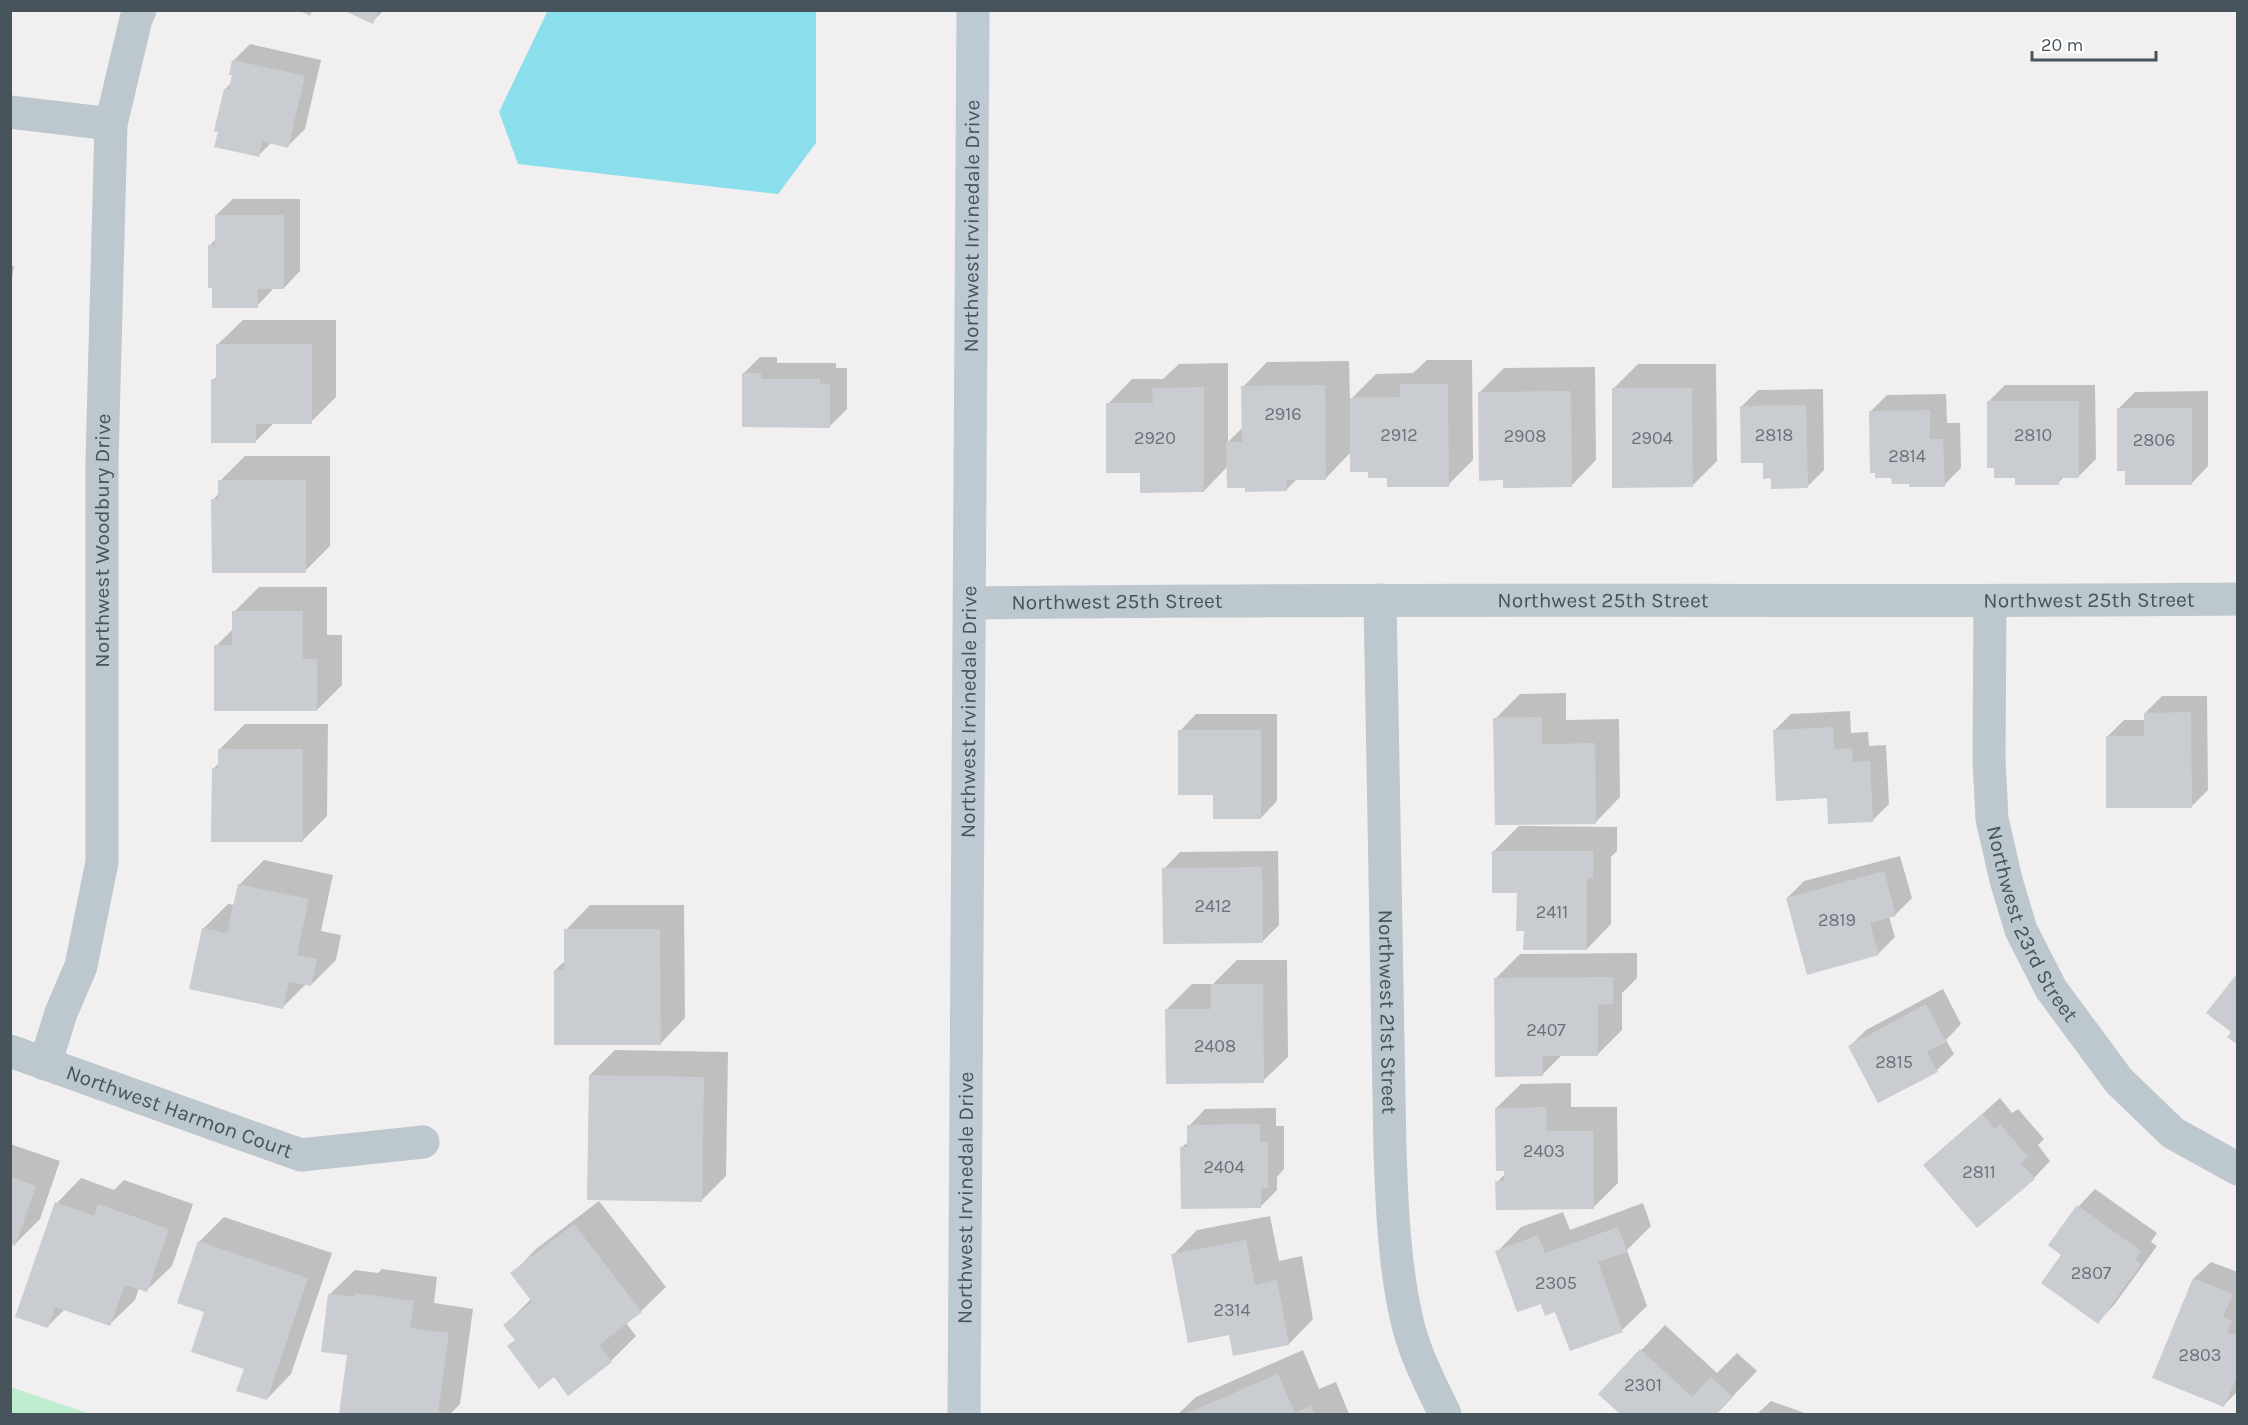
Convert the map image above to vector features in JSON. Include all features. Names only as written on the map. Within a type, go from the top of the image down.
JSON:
[{"type":"main road","name":"Northwest Irvinedale Drive","points":[[964,1414],[973,10]]},
{"type":"street","name":"Northwest Woodbury Drive","points":[[45,1064],[61,1014],[81,966],[102,862],[102,461],[111,124],[140,10]]},
{"type":"street","points":[[10,112],[111,124]]},
{"type":"street","name":"Northwest 25th Street","points":[[970,603],[1380,600],[1990,602],[2238,600]]},
{"type":"street","name":"Northwest 21st Street","points":[[1380,600],[1389,1139],[1394,1232],[1406,1316],[1421,1363],[1445,1414]]},
{"type":"street","name":"Northwest 23rd Street","points":[[1990,602],[1989,760],[1992,819],[2006,880],[2021,930],[2051,988],[2119,1082],[2174,1133],[2238,1169]]},
{"type":"street","name":"Northwest Harmon Court","points":[[10,1051],[301,1155],[423,1142]]},
{"type":"green space","points":[[11,1387],[90,1414],[11,1414]]},
{"type":"water","points":[[548,10],[816,11],[816,143],[778,194],[518,164],[499,112]]},
{"type":"building","points":[[298,10],[313,10],[310,16]]},
{"type":"building","points":[[343,10],[379,10],[373,24]]},
{"type":"building","points":[[232,60],[305,76],[288,148],[262,141],[259,157],[214,147],[218,132],[214,131],[224,89],[229,89]]},
{"type":"building","points":[[215,215],[284,215],[284,289],[258,289],[258,308],[212,308],[212,288],[208,288],[208,245],[215,245]]},
{"type":"building","points":[[216,344],[312,344],[312,424],[256,424],[256,443],[211,443],[211,379],[216,379]]},
{"type":"building","points":[[742,373],[761,373],[761,379],[820,379],[820,384],[830,384],[830,428],[742,427]]},
{"type":"building","points":[[1400,384],[1448,384],[1449,487],[1387,487],[1387,478],[1368,478],[1368,472],[1350,472],[1350,398],[1400,397]]},
{"type":"building","points":[[1325,385],[1326,480],[1286,480],[1287,491],[1245,492],[1245,488],[1227,488],[1226,442],[1242,442],[1241,386]]},
{"type":"building","points":[[1204,387],[1204,492],[1140,493],[1140,473],[1106,473],[1106,403],[1153,403],[1152,388]]},
{"type":"building","points":[[1612,388],[1692,388],[1693,487],[1612,488]]},
{"type":"building","points":[[1571,391],[1572,487],[1503,488],[1503,480],[1479,481],[1478,392]]},
{"type":"building","points":[[1987,401],[2079,401],[2079,478],[2059,478],[2059,485],[2015,485],[2015,478],[1994,478],[1994,468],[1987,468]]},
{"type":"building","points":[[1806,405],[1808,488],[1771,489],[1771,478],[1763,479],[1763,463],[1741,463],[1740,406]]},
{"type":"building","points":[[2117,408],[2192,408],[2192,485],[2125,485],[2125,471],[2117,471]]},
{"type":"building","points":[[1930,410],[1930,439],[1943,439],[1945,487],[1909,487],[1909,484],[1892,484],[1891,478],[1875,478],[1875,473],[1870,473],[1869,411]]},
{"type":"building","points":[[218,480],[306,480],[306,573],[212,573],[211,499],[218,499]]},
{"type":"building","points":[[232,611],[303,611],[303,659],[317,659],[317,711],[214,711],[214,645],[232,645]]},
{"type":"building","points":[[2191,712],[2192,808],[2106,808],[2106,736],[2144,736],[2144,713]]},
{"type":"building","points":[[1542,717],[1542,744],[1595,743],[1596,824],[1495,825],[1493,718]]},
{"type":"building","points":[[1833,727],[1834,749],[1852,748],[1853,762],[1870,761],[1873,822],[1828,824],[1827,798],[1776,801],[1773,730]]},
{"type":"building","points":[[1178,730],[1261,730],[1261,819],[1213,819],[1213,795],[1178,795]]},
{"type":"building","points":[[218,749],[303,749],[303,842],[211,842],[212,768],[218,768]]},
{"type":"building","points":[[1492,851],[1593,851],[1593,878],[1587,878],[1587,950],[1523,950],[1524,931],[1516,931],[1517,893],[1492,893]]},
{"type":"building","points":[[1262,867],[1263,943],[1163,944],[1162,868]]},
{"type":"building","points":[[1884,871],[1896,916],[1870,923],[1879,955],[1807,975],[1786,898]]},
{"type":"building","points":[[238,884],[309,899],[297,955],[317,959],[311,986],[289,982],[283,1009],[189,989],[202,928],[227,933]]},
{"type":"building","points":[[564,929],[660,929],[661,1045],[554,1045],[554,970],[564,970]]},
{"type":"building","points":[[2236,975],[2238,976],[2238,1045],[2227,1037],[2231,1032],[2206,1013]]},
{"type":"building","points":[[1613,977],[1613,1004],[1598,1005],[1598,1056],[1543,1056],[1543,1076],[1495,1077],[1494,978]]},
{"type":"building","points":[[1211,984],[1263,984],[1264,1083],[1166,1084],[1165,1009],[1211,1009]]},
{"type":"building","points":[[1926,1004],[1946,1042],[1927,1052],[1938,1072],[1878,1103],[1848,1046]]},
{"type":"building","points":[[589,1075],[704,1077],[702,1202],[587,1200]]},
{"type":"building","points":[[1546,1107],[1547,1131],[1593,1131],[1594,1209],[1496,1210],[1495,1181],[1504,1181],[1504,1171],[1496,1171],[1495,1108]]},
{"type":"building","points":[[1982,1114],[1995,1129],[2000,1124],[2028,1157],[2021,1163],[2035,1179],[1977,1228],[1923,1165]]},
{"type":"building","points":[[1260,1124],[1260,1142],[1268,1142],[1268,1188],[1261,1188],[1261,1208],[1181,1209],[1180,1147],[1187,1147],[1187,1125]]},
{"type":"building","points":[[10,1177],[36,1186],[15,1246],[10,1244]]},
{"type":"building","points":[[55,1202],[94,1216],[98,1204],[169,1229],[147,1292],[125,1285],[110,1326],[55,1307],[48,1328],[15,1317]]},
{"type":"building","points":[[2077,1205],[2141,1251],[2135,1259],[2141,1264],[2098,1324],[2041,1283],[2061,1255],[2048,1245]]},
{"type":"building","points":[[574,1224],[642,1312],[599,1345],[612,1362],[568,1396],[554,1377],[539,1389],[507,1346],[515,1340],[503,1325],[532,1302],[510,1273]]},
{"type":"building","points":[[1618,1227],[1627,1252],[1598,1262],[1623,1332],[1570,1351],[1555,1312],[1545,1316],[1541,1304],[1517,1312],[1495,1251],[1538,1235],[1545,1253]]},
{"type":"building","points":[[1246,1240],[1255,1285],[1277,1280],[1289,1345],[1233,1356],[1229,1335],[1188,1343],[1171,1254]]},
{"type":"building","points":[[198,1241],[308,1278],[267,1400],[236,1391],[244,1369],[191,1352],[204,1312],[177,1303]]},
{"type":"building","points":[[2193,1278],[2233,1294],[2223,1317],[2232,1321],[2227,1332],[2238,1336],[2238,1374],[2224,1407],[2152,1378]]},
{"type":"building","points":[[355,1293],[414,1301],[410,1328],[449,1333],[438,1414],[339,1414],[347,1355],[321,1352],[328,1294],[355,1297]]},
{"type":"building","points":[[1640,1349],[1692,1397],[1711,1377],[1733,1397],[1717,1414],[1620,1414],[1598,1394]]},
{"type":"building","points":[[1278,1374],[1295,1413],[1311,1406],[1314,1414],[1185,1414]]}]
